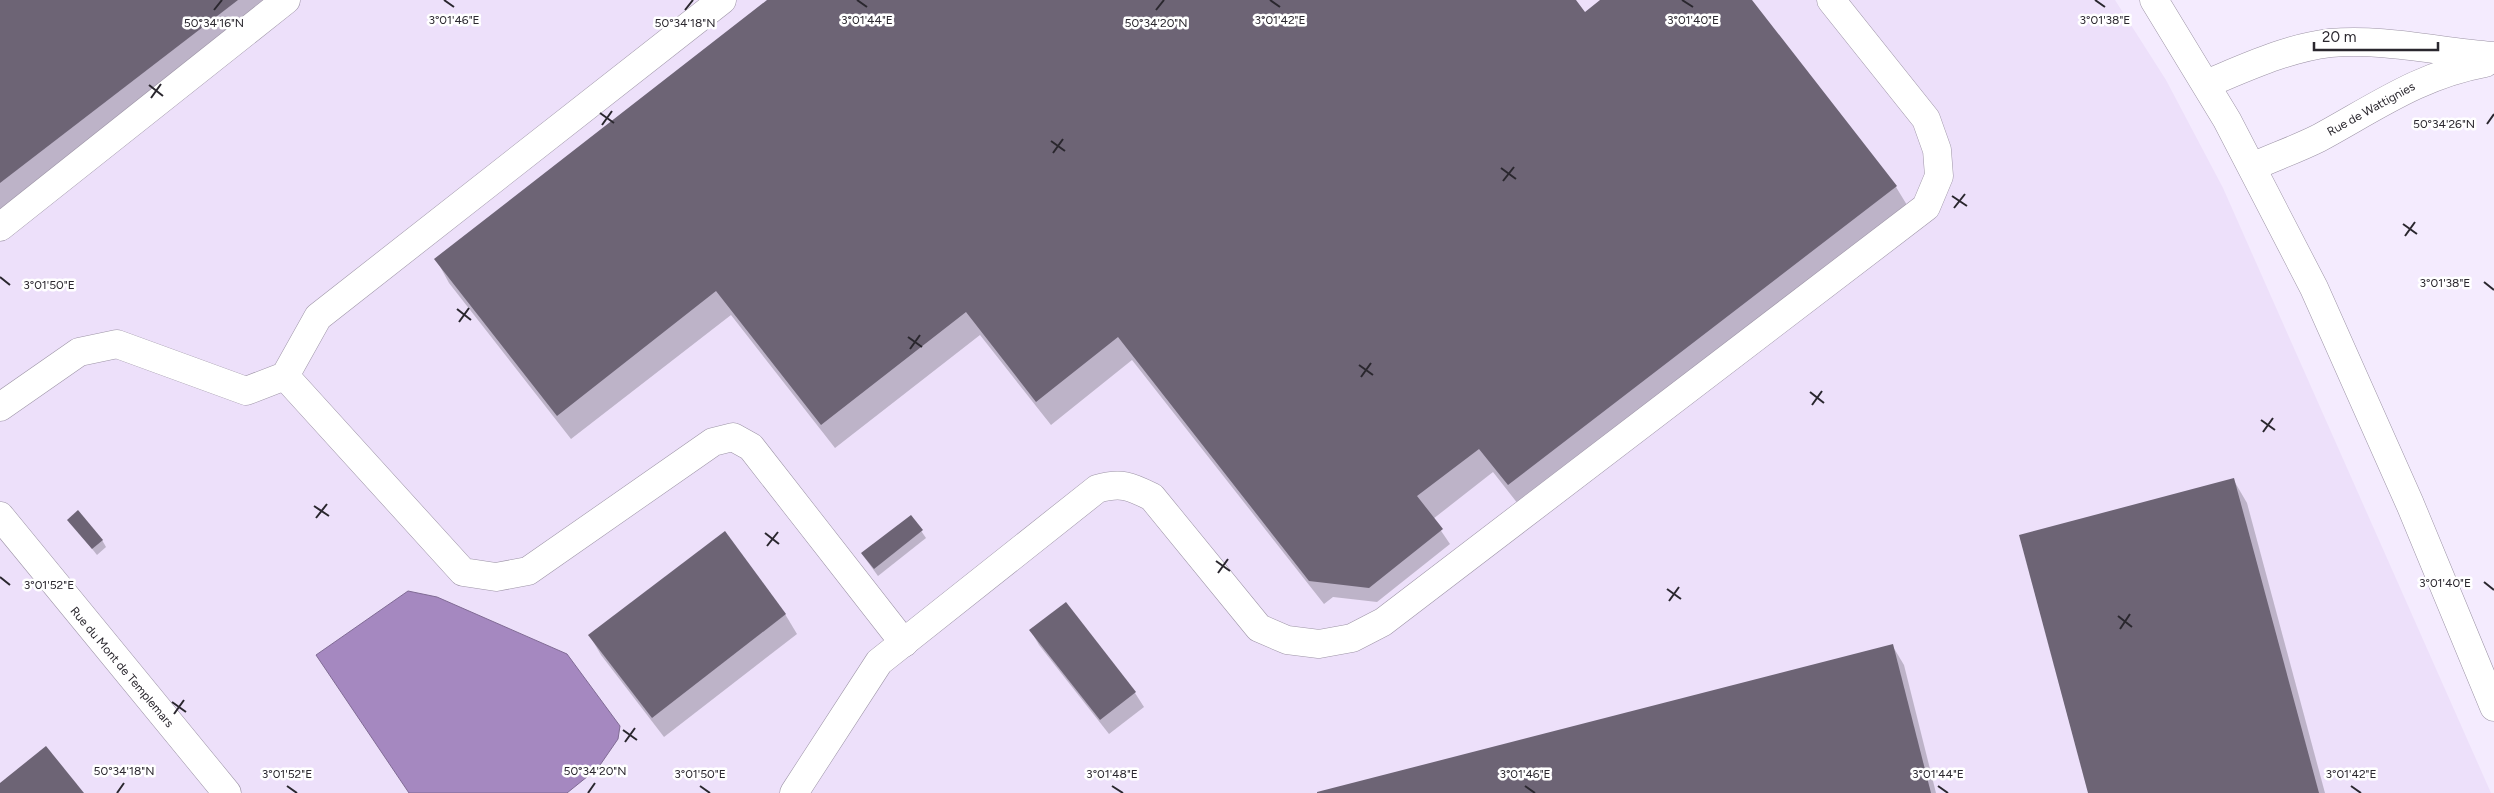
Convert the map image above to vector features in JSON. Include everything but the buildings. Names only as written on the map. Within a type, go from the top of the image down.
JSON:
[{"type":"street","points":[[0,227],[286,0]]},
{"type":"street","points":[[0,407],[79,352],[117,344],[246,391],[285,376],[318,317],[722,0]]},
{"type":"street","points":[[794,793],[880,662],[1096,489],[1114,484],[1132,487],[1152,497],[1258,628],[1287,640],[1319,644],[1352,638],[1383,622],[1926,207],[1939,176],[1936,150],[1926,120],[1831,0]]},
{"type":"street","points":[[2154,0],[2206,84],[2252,167],[2314,288],[2406,495],[2494,707]]},
{"type":"street","points":[[2206,84],[2298,49],[2329,43],[2394,44],[2443,52],[2494,56]]},
{"type":"street","name":"Rue de Wattignies","points":[[2252,167],[2318,138],[2425,80],[2456,68],[2494,61]]},
{"type":"street","points":[[285,376],[463,572],[496,577],[528,572],[713,442],[733,437],[751,448],[904,642]]},
{"type":"street","name":"Rue du Mont de Templemars","points":[[0,516],[227,793]]},
{"type":"shaded area","points":[[0,0],[2115,0],[2166,80],[2223,188],[2491,793],[0,793]]},
{"type":"shaded area","points":[[408,591],[437,597],[567,654],[620,726],[618,739],[598,768],[567,793],[409,793],[316,655]]}]
